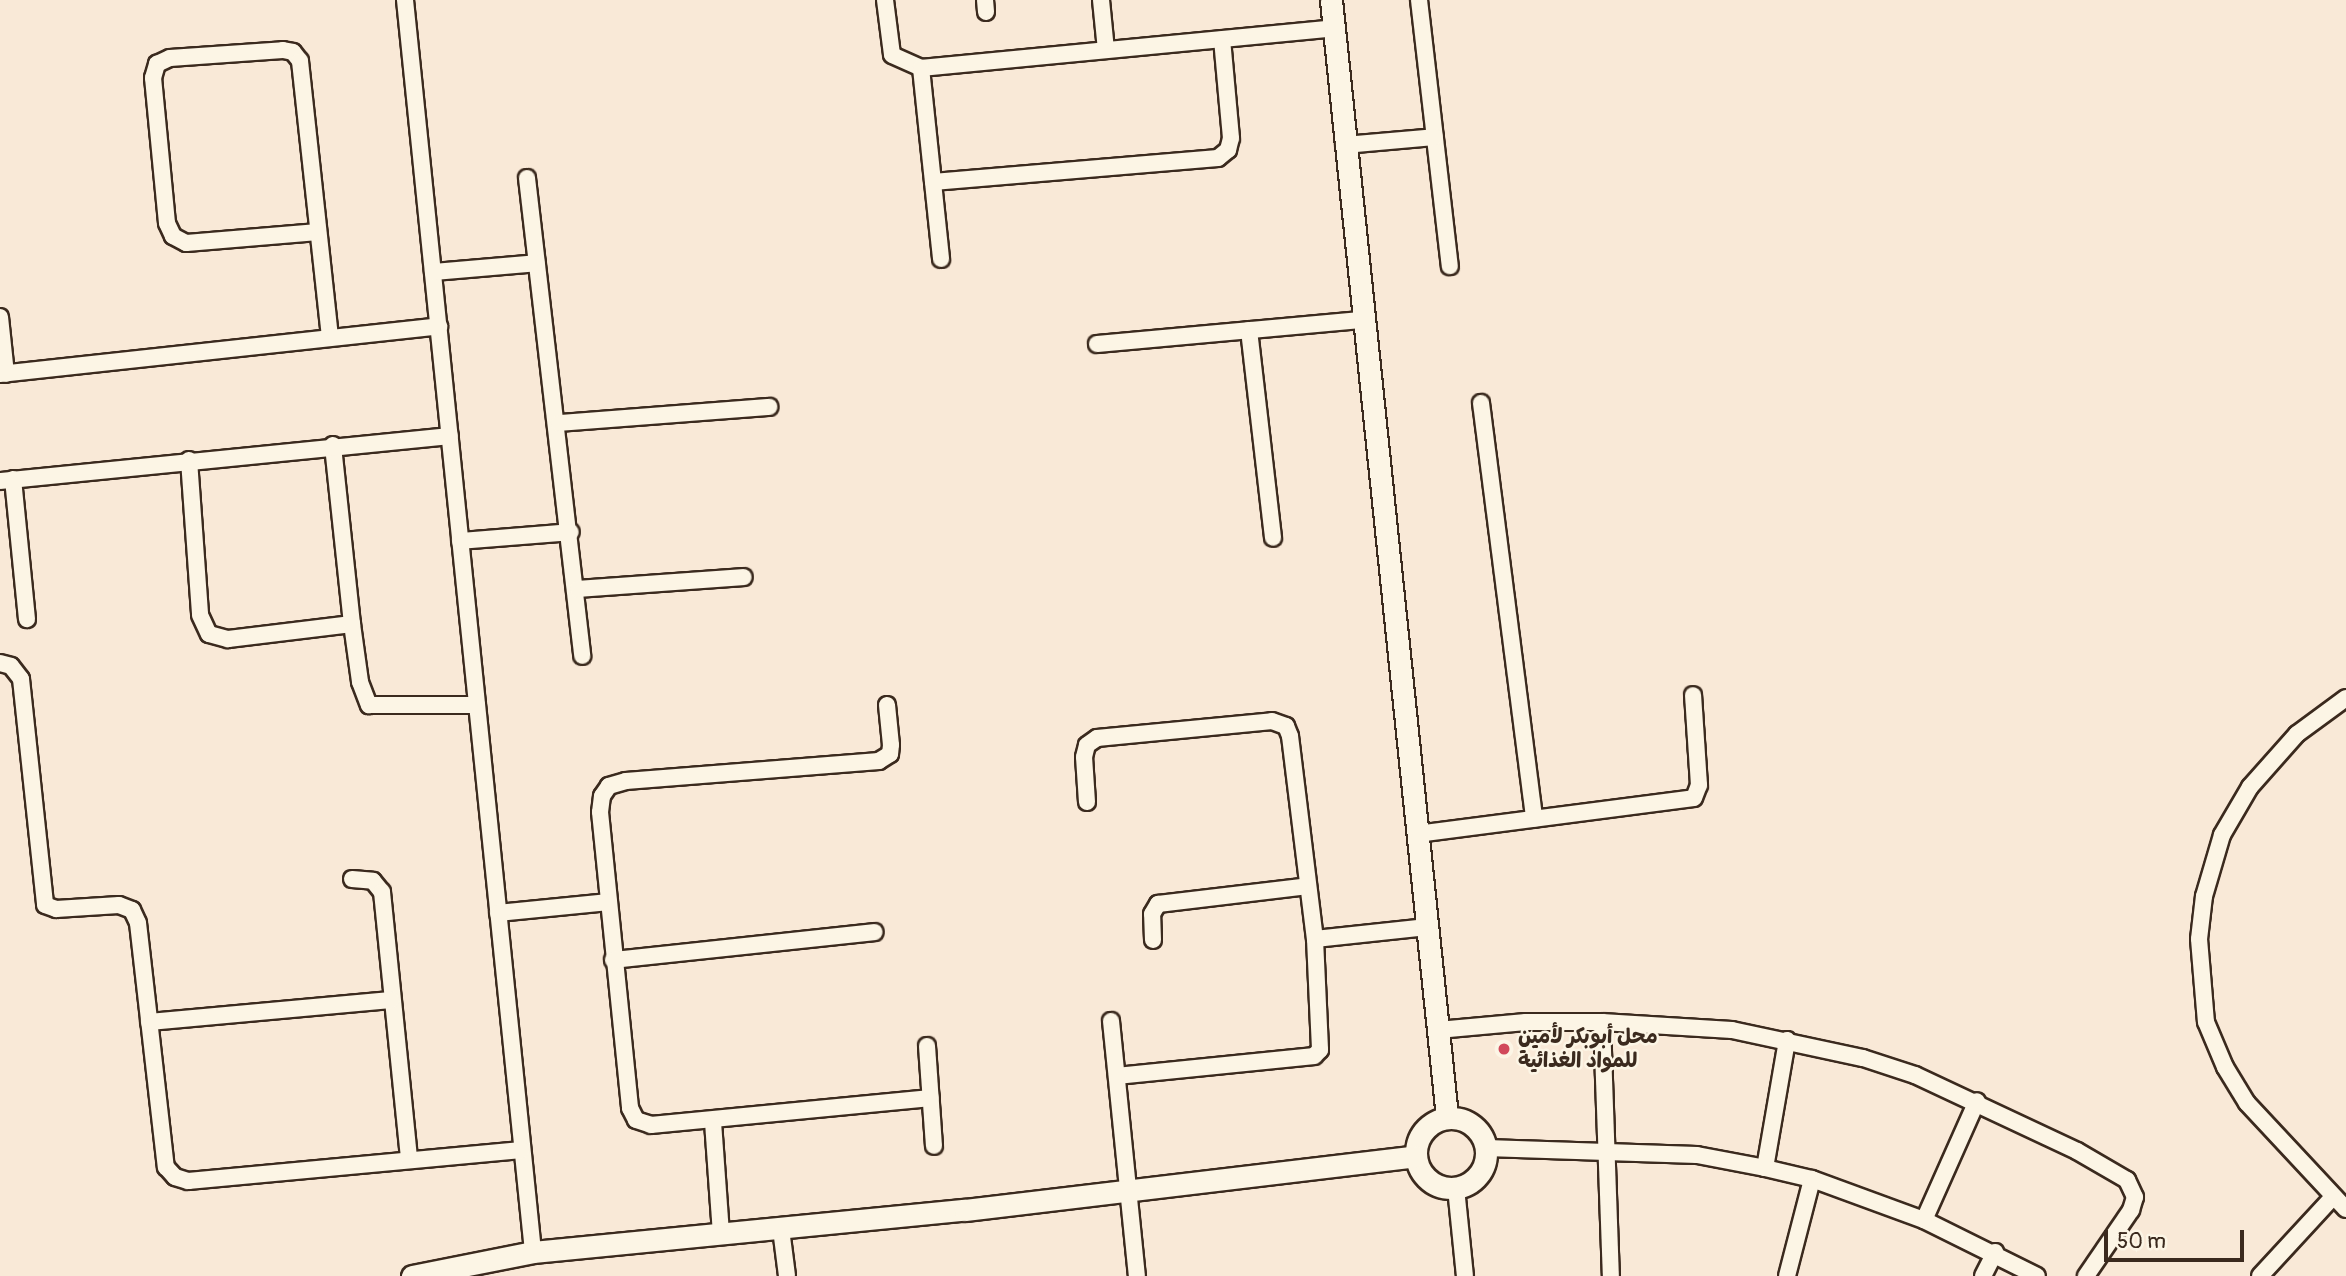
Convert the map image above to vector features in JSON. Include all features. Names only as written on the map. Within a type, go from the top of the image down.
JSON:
[{"type":"main road","points":[[1331,0],[1361,320],[1447,1117]]},
{"type":"main road","points":[[1447,1117],[1477,1129],[1486,1148],[1479,1175],[1456,1188],[1444,1188],[1424,1177],[1415,1156],[1427,1126],[1447,1117]]},
{"type":"main road","points":[[412,1276],[476,1268],[533,1252],[781,1229],[1130,1191],[1415,1156]]},
{"type":"street","points":[[405,0],[533,1252]]},
{"type":"street","points":[[885,0],[892,55],[906,65],[921,68],[1334,28]]},
{"type":"street","points":[[1101,0],[1106,50]]},
{"type":"street","points":[[1419,0],[1450,266]]},
{"type":"street","points":[[933,182],[1218,158],[1228,150],[1231,138],[1222,39]]},
{"type":"street","points":[[317,232],[186,243],[173,236],[167,223],[153,78],[157,64],[170,58],[293,52],[302,75],[330,337]]},
{"type":"street","points":[[921,68],[941,259]]},
{"type":"street","points":[[1344,145],[1435,137]]},
{"type":"street","points":[[527,178],[559,423],[578,589],[582,656]]},
{"type":"street","points":[[433,272],[537,263]]},
{"type":"street","points":[[0,317],[3,374],[439,326]]},
{"type":"street","points":[[1097,344],[1361,320]]},
{"type":"street","points":[[1249,330],[1273,538]]},
{"type":"street","points":[[1481,403],[1534,819]]},
{"type":"street","points":[[559,423],[769,407]]},
{"type":"street","points":[[27,619],[7,480],[333,445],[450,436]]},
{"type":"street","points":[[333,445],[360,682],[369,705],[477,705]]},
{"type":"street","points":[[188,460],[200,615],[209,634],[228,639],[352,624]]},
{"type":"street","points":[[460,541],[571,532]]},
{"type":"street","points":[[578,589],[744,577]]},
{"type":"street","points":[[0,663],[11,666],[22,689],[44,905],[56,909],[119,905],[132,909],[138,923],[166,1167],[175,1177],[188,1181],[522,1150]]},
{"type":"street","points":[[1417,834],[1694,798],[1699,785],[1693,695]]},
{"type":"street","points":[[2346,698],[2297,734],[2250,787],[2222,835],[2204,897],[2199,939],[2206,1022],[2225,1067],[2247,1103],[2346,1209]]},
{"type":"street","points":[[887,705],[890,754],[879,761],[609,786],[600,812],[630,1108],[636,1120],[651,1125],[713,1122],[930,1098]]},
{"type":"street","points":[[1087,802],[1084,757],[1087,745],[1097,738],[1280,722],[1290,736],[1315,939],[1323,1041],[1314,1055],[1117,1076]]},
{"type":"street","points":[[352,879],[373,881],[382,892],[408,1159]]},
{"type":"street","points":[[1153,940],[1152,914],[1158,904],[1308,886]]},
{"type":"street","points":[[498,913],[608,902]]},
{"type":"street","points":[[1315,939],[1427,927]]},
{"type":"street","points":[[614,960],[875,932]]},
{"type":"street","points":[[149,1022],[391,1000]]},
{"type":"street","points":[[1111,1021],[1137,1276]]},
{"type":"street","points":[[1438,1030],[1526,1022],[1602,1022],[1732,1030],[1863,1058],[1977,1101],[2127,1180],[2135,1196],[2131,1210],[2086,1276]]},
{"type":"street","points":[[1602,1022],[1611,1276]]},
{"type":"street","points":[[1765,1168],[1787,1040]]},
{"type":"street","points":[[927,1046],[934,1146]]},
{"type":"street","points":[[1924,1220],[1977,1101]]},
{"type":"street","points":[[713,1122],[721,1234]]},
{"type":"street","points":[[1486,1148],[1697,1155],[1765,1168],[1812,1179],[1924,1220],[1995,1252],[2037,1276]]},
{"type":"street","points":[[1787,1276],[1812,1179]]},
{"type":"street","points":[[1456,1188],[1465,1276]]},
{"type":"street","points":[[2260,1276],[2333,1197]]},
{"type":"street","points":[[781,1229],[787,1276]]},
{"type":"street","points":[[1983,1276],[1995,1252]]},
{"type":"place","name":"محل أبوبكر لأمين للمواد الغذائية","points":[[1504,1049]]}]
